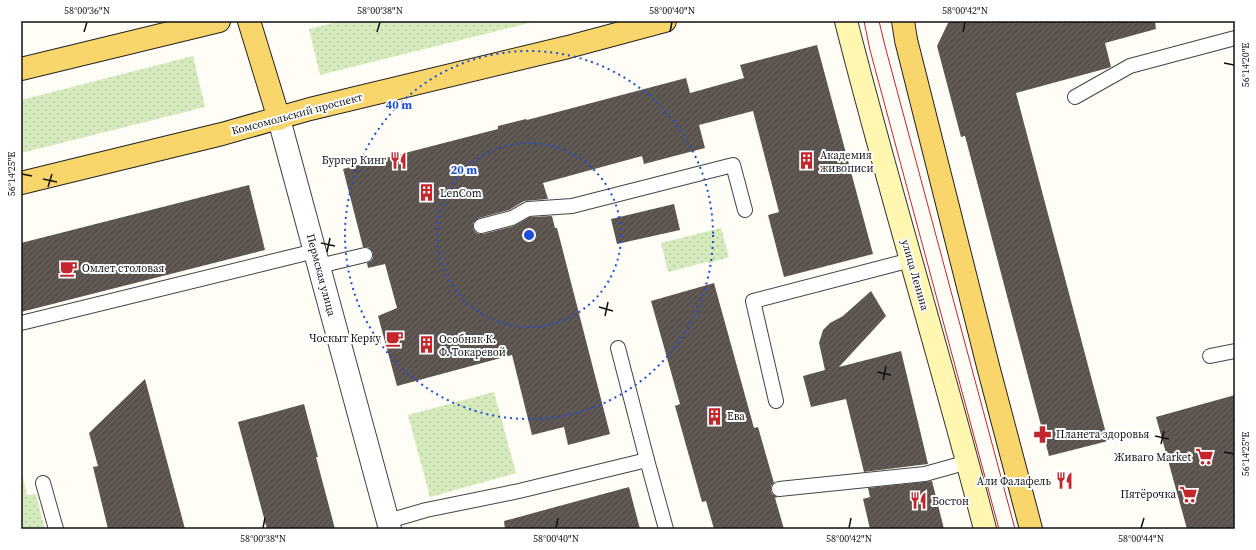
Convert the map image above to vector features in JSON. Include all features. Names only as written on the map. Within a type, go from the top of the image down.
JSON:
[{"type":"main road","points":[[21,69],[219,21]]},
{"type":"main road","name":"Пермская улица","points":[[249,21],[279,118]]},
{"type":"main road","name":"Комсомольский проспект","points":[[21,183],[222,134],[310,109],[560,49],[665,21]]},
{"type":"main road","name":"улица Ленина","points":[[846,21],[968,462],[985,529]]},
{"type":"main road","points":[[902,21],[978,328],[1031,529]]},
{"type":"street","name":"Пермская улица","points":[[279,118],[389,525]]},
{"type":"lane","points":[[1075,97],[1130,66],[1235,38]]},
{"type":"lane","points":[[481,226],[512,218],[528,209],[572,206],[733,165],[745,210]]},
{"type":"lane","points":[[21,323],[317,258],[365,255]]},
{"type":"lane","points":[[776,401],[753,301],[911,260]]},
{"type":"lane","points":[[618,348],[666,529]]},
{"type":"lane","points":[[1210,356],[1235,351]]},
{"type":"lane","points":[[389,525],[426,510],[519,492],[647,460]]},
{"type":"lane","points":[[779,489],[925,474],[968,462]]},
{"type":"lane","points":[[44,483],[56,529]]},
{"type":"green space","points":[[340,21],[537,21],[320,75],[309,29]]},
{"type":"green space","points":[[193,56],[205,107],[21,153],[21,100]]},
{"type":"green space","points":[[721,228],[729,257],[710,263],[706,262],[668,272],[661,243]]},
{"type":"green space","points":[[494,392],[516,473],[430,497],[408,415]]},
{"type":"green space","points":[[21,469],[27,495],[36,494],[45,529],[21,529]]},
{"type":"building","points":[[949,21],[1155,21],[1156,29],[1105,43],[1111,67],[1016,93],[1108,441],[1049,456],[965,136],[961,137],[937,46]]},
{"type":"building","points":[[817,45],[873,254],[784,277],[768,215],[779,212],[753,111],[699,125],[705,148],[644,164],[642,156],[543,183],[548,199],[524,201],[509,210],[479,218],[473,223],[475,232],[478,234],[483,234],[514,226],[530,217],[552,216],[555,228],[557,228],[610,434],[568,445],[564,427],[532,435],[512,355],[397,386],[378,316],[397,308],[385,264],[368,268],[367,263],[373,258],[373,253],[368,247],[363,247],[343,169],[498,129],[498,126],[527,120],[686,78],[690,93],[744,78],[740,65]]},
{"type":"building","points":[[249,185],[265,250],[21,312],[21,243]]},
{"type":"building","points":[[674,204],[680,230],[617,244],[611,219]]},
{"type":"building","name":"Ева","points":[[714,283],[754,428],[758,427],[774,483],[771,486],[772,494],[778,497],[775,498],[784,529],[714,529],[706,501],[702,502],[675,406],[680,404],[651,301]]},
{"type":"building","points":[[871,291],[886,316],[839,367],[901,351],[928,464],[864,472],[846,399],[811,407],[803,376],[825,370],[819,343],[823,330],[830,323],[843,316]]},
{"type":"building","points":[[145,379],[185,529],[108,529],[93,467],[98,466],[89,433]]},
{"type":"building","points":[[1235,395],[1235,529],[1187,529],[1156,417]]},
{"type":"building","points":[[304,404],[335,529],[267,529],[238,422]]},
{"type":"building","points":[[932,481],[944,529],[870,529],[863,499],[870,497],[868,488]]},
{"type":"building","points":[[629,487],[640,529],[505,529],[504,521]]},
{"type":"tram line","points":[[864,21],[870,50],[999,529]]},
{"type":"tram line","points":[[879,21],[1015,529]]},
{"type":"place","name":"Бургер Кинг","points":[[399,160]]},
{"type":"place","name":"Академия живописи","points":[[807,161]]},
{"type":"place","name":"LenCom","points":[[427,193]]},
{"type":"place","name":"Омлет столовая","points":[[69,268]]},
{"type":"place","name":"Чоскыт Керку","points":[[394,338]]},
{"type":"place","name":"Особняк К. Ф. Токаревой","points":[[426,345]]},
{"type":"place","name":"Ева","points":[[714,416]]},
{"type":"place","name":"Планета здоровья","points":[[1043,434]]},
{"type":"place","name":"Живаго Market","points":[[1204,457]]},
{"type":"place","name":"Али Фалафель","points":[[1064,481]]},
{"type":"place","name":"Пятёрочка","points":[[1189,494]]},
{"type":"place","name":"Бостон","points":[[919,501]]}]
